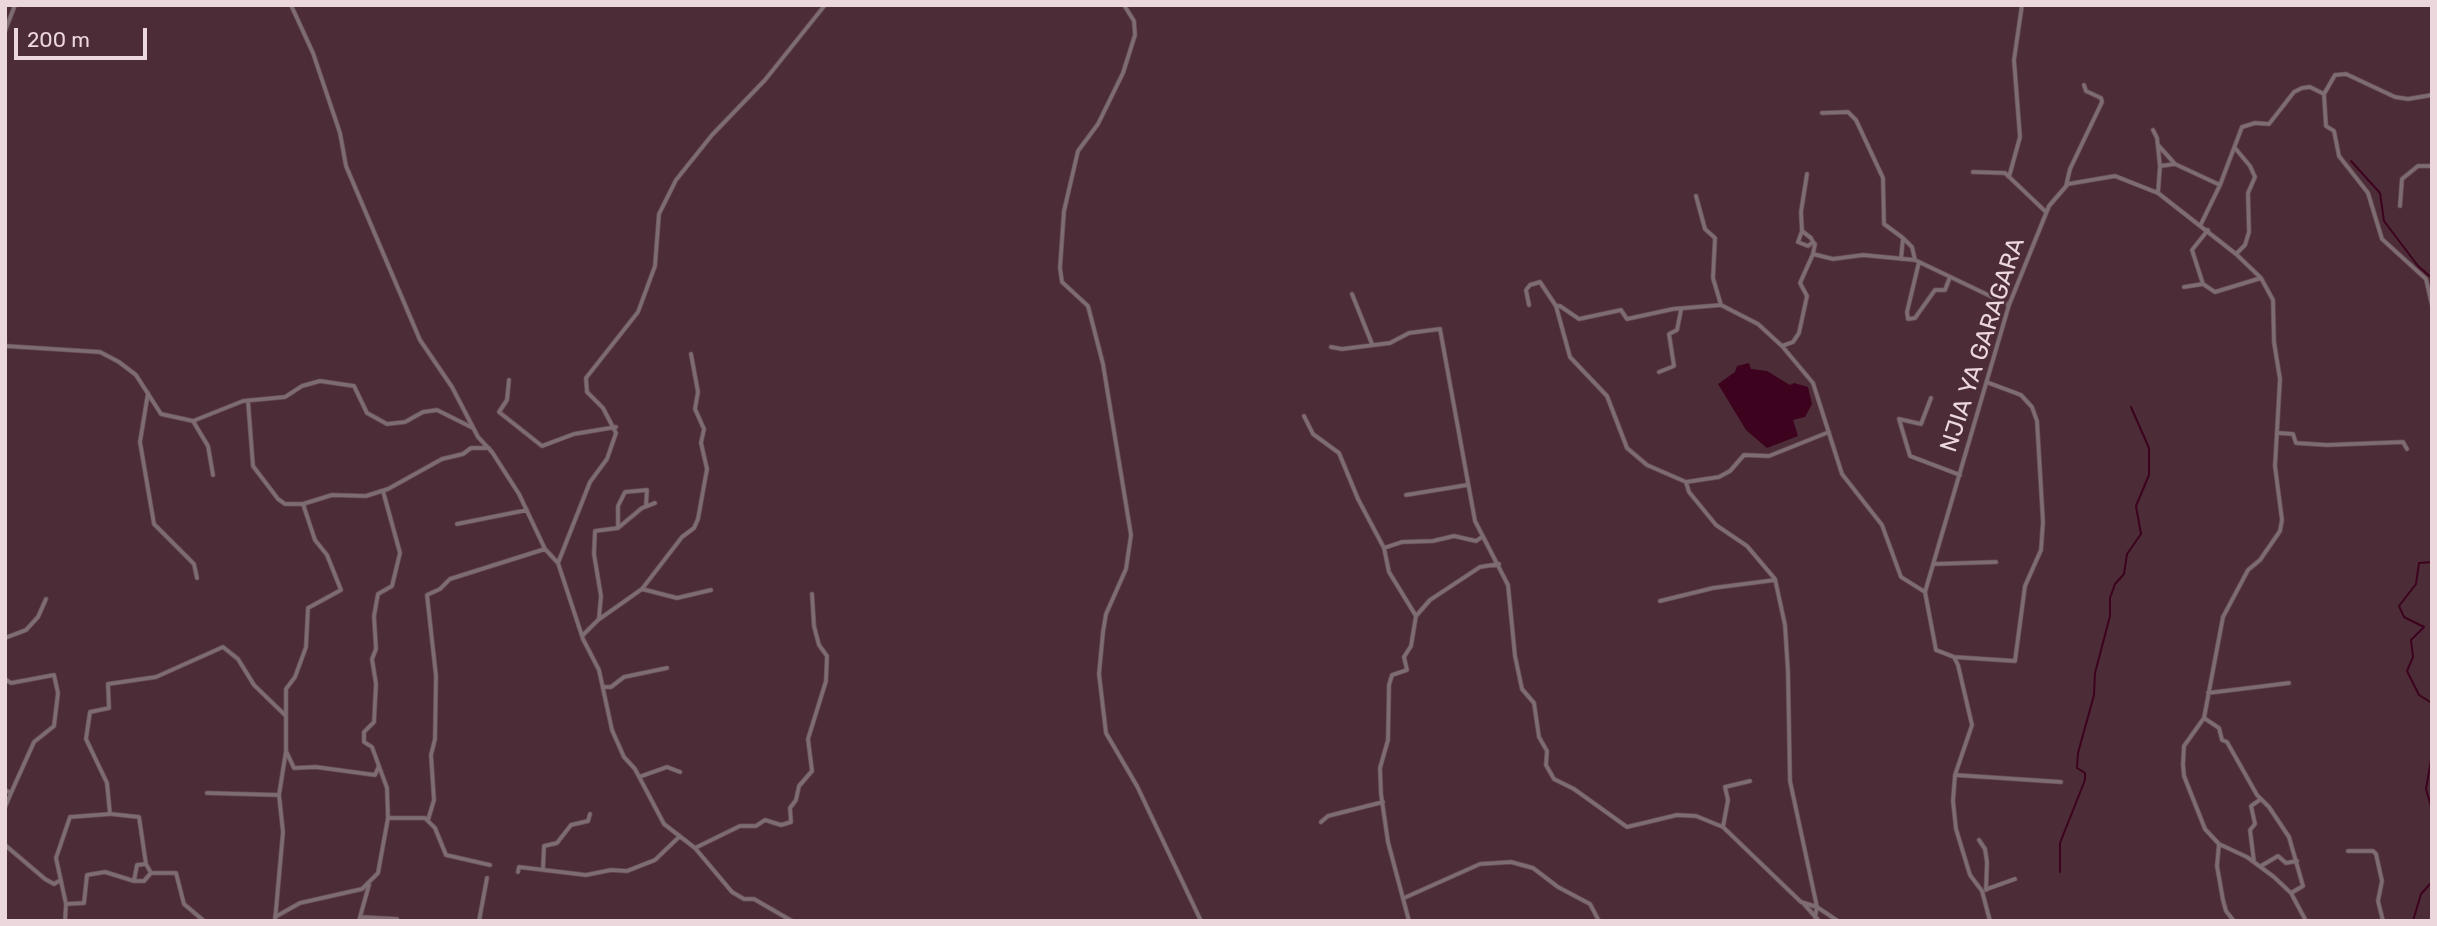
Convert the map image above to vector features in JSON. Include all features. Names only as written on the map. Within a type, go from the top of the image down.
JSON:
[{"type":"street","points":[[5,31],[15,5]]},
{"type":"street","points":[[291,5],[336,120],[345,166],[415,327],[473,428],[489,448],[527,510],[545,549],[558,563],[582,636],[603,687],[612,730],[624,757],[639,777],[664,824],[695,848],[732,892],[744,899],[754,900],[792,921]]},
{"type":"street","points":[[616,428],[587,392],[586,378],[638,313],[655,266],[659,215],[676,180],[765,80],[825,5]]},
{"type":"street","points":[[1124,5],[1134,21],[1135,35],[1123,73],[1098,124],[1078,151],[1064,211],[1060,268],[1062,282],[1088,306],[1091,317],[1103,364],[1131,534],[1126,569],[1106,614],[1102,632],[1099,674],[1106,733],[1142,796],[1201,921]]},
{"type":"street","points":[[2009,177],[2020,137],[2014,60],[2022,5]]},
{"type":"street","points":[[2432,95],[2408,99],[2395,97],[2346,74],[2335,75],[2324,94],[2326,126],[2333,131],[2339,156],[2368,193],[2382,239],[2427,279],[2432,304]]},
{"type":"street","name":"NJIA YA GARAGARA","points":[[1925,592],[1989,383],[2009,305],[2046,212],[2066,186],[2070,169],[2102,102],[2101,98],[2086,91],[2084,86]]},
{"type":"street","points":[[2201,224],[2220,185],[2242,127],[2255,123],[2269,124],[2294,92],[2310,87],[2324,94]]},
{"type":"street","points":[[1822,113],[1848,112],[1854,116],[1883,178],[1884,225],[1912,247],[1917,261],[1908,319],[1915,318],[1935,290],[1945,290],[1950,278]]},
{"type":"street","points":[[2153,130],[2158,144],[2160,166],[2158,193]]},
{"type":"street","points":[[2158,144],[2175,164],[2220,185]]},
{"type":"street","points":[[2235,148],[2250,166],[2255,177],[2248,192],[2251,219],[2244,262]]},
{"type":"street","points":[[2160,166],[2175,164]]},
{"type":"street","points":[[2400,206],[2402,179],[2418,166],[2432,166]]},
{"type":"street","points":[[1973,172],[2005,173],[2046,212]]},
{"type":"street","points":[[1807,174],[1801,212],[1802,231],[1798,242],[1808,247],[1813,242]]},
{"type":"street","points":[[2066,186],[2115,176],[2158,193],[2236,254],[2261,278],[2273,300],[2274,342],[2280,379],[2275,466],[2282,520],[2280,531],[2260,560],[2248,570],[2222,617],[2204,719],[2184,746],[2183,776],[2205,829],[2219,844],[2261,866],[2291,893],[2306,921]]},
{"type":"street","points":[[1696,196],[1705,229],[1714,238],[1713,278],[1721,304]]},
{"type":"street","points":[[2208,230],[2192,250],[2203,284],[2216,292],[2261,278]]},
{"type":"street","points":[[1782,346],[1793,342],[1799,333],[1807,296],[1800,283],[1813,254],[1813,242],[1802,231]]},
{"type":"street","points":[[1901,259],[1903,238]]},
{"type":"street","points":[[2236,254],[2245,245]]},
{"type":"street","points":[[1813,254],[1833,259],[1863,255],[1917,261],[2009,305]]},
{"type":"street","points":[[1530,305],[1526,290],[1536,282],[1542,285],[1556,306],[1570,357],[1607,396],[1627,448],[1647,465],[1686,482],[1718,477],[1730,471],[1744,456],[1769,456],[1829,432]]},
{"type":"street","points":[[2185,287],[2203,284]]},
{"type":"street","points":[[1352,294],[1371,344]]},
{"type":"street","points":[[1556,306],[1579,319],[1621,310],[1627,319],[1673,309],[1721,304],[1758,324],[1782,346],[1813,383],[1842,474],[1882,526],[1900,578],[1925,592],[1936,650],[1954,657],[2015,661],[2025,586],[2041,550],[2043,522],[2037,421],[2032,408],[2021,395],[1989,383]]},
{"type":"street","points":[[1659,372],[1674,366],[1669,334],[1677,330],[1681,310]]},
{"type":"street","points":[[1331,347],[1342,349],[1390,343],[1409,333],[1440,329],[1466,485],[1475,521],[1508,585],[1515,656],[1522,689],[1534,703],[1539,737],[1546,751],[1546,765],[1554,779],[1574,789],[1627,827],[1677,815],[1696,816],[1723,827],[1817,919]]},
{"type":"street","points":[[5,346],[100,352],[127,368],[161,414],[193,421],[217,409],[248,401],[285,397],[313,382],[349,382],[354,386],[367,414],[387,424],[405,422],[423,412],[437,410],[473,428]]},
{"type":"street","points":[[582,636],[598,620],[642,589],[681,537],[694,528],[703,503],[707,469],[701,443],[704,429],[695,409],[698,393],[691,354]]},
{"type":"street","points":[[509,380],[507,400],[499,412],[542,446],[574,433],[616,428]]},
{"type":"street","points":[[148,393],[140,442],[154,524],[194,564],[197,578]]},
{"type":"street","points":[[1931,398],[1921,424],[1899,419],[1910,456],[1960,475]]},
{"type":"street","points":[[248,401],[253,466],[281,502],[303,504],[332,495],[358,496],[383,491],[442,459],[463,454],[471,448],[489,448]]},
{"type":"street","points":[[1304,416],[1313,434],[1339,453],[1358,499],[1384,548],[1390,572],[1416,617]]},
{"type":"street","points":[[193,421],[208,446],[213,475]]},
{"type":"street","points":[[558,563],[590,482],[607,459],[616,428]]},
{"type":"street","points":[[2279,433],[2294,434],[2296,443],[2327,445],[2403,442],[2407,449]]},
{"type":"street","points":[[1686,482],[1689,492],[1716,525],[1747,546],[1775,579],[1785,625],[1790,781],[1817,919]]},
{"type":"street","points":[[1406,495],[1466,485]]},
{"type":"street","points":[[618,528],[618,506],[625,492],[647,490],[646,505]]},
{"type":"street","points":[[383,491],[400,553],[392,586],[378,594],[373,616],[377,646],[372,659],[376,684],[374,722],[364,732],[364,742],[372,747],[387,788],[387,818],[378,873],[370,883],[359,919],[397,919]]},
{"type":"street","points":[[598,620],[601,596],[594,554],[595,531],[618,528],[646,505],[655,503]]},
{"type":"street","points":[[275,919],[283,832],[279,795],[286,751],[286,689],[295,677],[306,647],[308,608],[341,590],[327,555],[316,540],[303,504]]},
{"type":"street","points":[[457,524],[527,510]]},
{"type":"street","points":[[1384,548],[1402,542],[1433,541],[1454,536],[1476,541],[1483,537]]},
{"type":"street","points":[[428,820],[434,800],[431,755],[435,739],[436,676],[427,595],[440,589],[450,579],[545,549]]},
{"type":"street","points":[[1934,564],[1996,562]]},
{"type":"street","points":[[1409,921],[1388,842],[1380,768],[1388,740],[1392,675],[1407,670],[1404,657],[1411,646],[1416,617],[1430,600],[1480,567],[1499,564]]},
{"type":"street","points":[[1660,601],[1713,588],[1775,579]]},
{"type":"street","points":[[642,589],[677,598],[711,590]]},
{"type":"street","points":[[695,848],[740,826],[756,826],[765,820],[781,825],[791,822],[790,808],[796,800],[799,786],[812,771],[808,739],[826,681],[827,656],[819,645],[814,626],[812,594]]},
{"type":"street","points":[[5,638],[26,630],[38,617],[46,599]]},
{"type":"street","points":[[110,814],[107,783],[86,739],[90,712],[109,708],[108,684],[156,677],[223,647],[238,659],[254,685],[286,716]]},
{"type":"street","points":[[1954,657],[1972,725],[1955,775],[1956,829],[1970,875],[1984,890]]},
{"type":"street","points":[[603,687],[611,687],[624,677],[667,668]]},
{"type":"street","points":[[5,679],[11,683],[54,675],[58,693],[54,726],[34,742],[8,791],[5,807]]},
{"type":"street","points":[[2208,693],[2289,683]]},
{"type":"street","points":[[2204,719],[2218,728],[2222,740],[2227,742],[2261,799],[2283,827],[2297,861],[2303,886],[2291,893]]},
{"type":"street","points":[[286,751],[295,768],[316,767],[375,775],[379,764]]},
{"type":"street","points":[[639,777],[667,767],[680,772]]},
{"type":"street","points":[[1955,775],[2003,776],[2062,782]]},
{"type":"street","points":[[1723,827],[1728,800],[1725,788],[1750,781]]},
{"type":"street","points":[[207,793],[279,795]]},
{"type":"street","points":[[2254,862],[2250,830],[2255,824],[2251,806],[2261,799]]},
{"type":"street","points":[[1321,822],[1328,816],[1383,802]]},
{"type":"street","points":[[65,921],[66,904],[56,858],[70,817],[110,814],[139,817],[146,864],[151,873]]},
{"type":"street","points":[[543,869],[544,846],[557,843],[571,825],[588,821],[590,814]]},
{"type":"street","points":[[387,818],[428,820],[435,828],[446,855],[490,865]]},
{"type":"street","points":[[518,872],[519,867],[586,875],[611,870],[627,871],[655,860],[681,835]]},
{"type":"street","points":[[1979,840],[1985,849],[1987,862],[1984,890],[1990,921]]},
{"type":"street","points":[[2219,844],[2217,864],[2223,900],[2226,911],[2234,921]]},
{"type":"street","points":[[5,845],[54,884],[59,881]]},
{"type":"street","points":[[2348,851],[2373,851],[2376,854],[2382,881],[2378,901],[2383,921]]},
{"type":"street","points":[[2261,866],[2278,856],[2286,863],[2297,861]]},
{"type":"street","points":[[1404,898],[1480,864],[1511,862],[1533,868],[1558,887],[1590,904],[1599,921]]},
{"type":"street","points":[[134,881],[137,865],[146,864]]},
{"type":"street","points":[[66,904],[84,903],[87,874],[105,872],[134,881],[144,881],[151,873],[176,873],[184,904],[204,921]]},
{"type":"street","points":[[478,921],[487,878]]},
{"type":"street","points":[[1984,890],[2015,879]]},
{"type":"street","points":[[275,919],[300,903],[354,891],[370,883]]},
{"type":"street","points":[[1804,904],[1815,906],[1838,921]]},
{"type":"street","points":[[1810,912],[1815,906]]},
{"type":"shaded area","points":[[1749,363],[1751,369],[1767,371],[1790,385],[1794,383],[1808,387],[1812,404],[1805,417],[1793,420],[1798,436],[1767,448],[1746,430],[1718,384],[1735,372],[1737,366]]},
{"type":"waterway","points":[[2351,161],[2380,193],[2384,221],[2418,266],[2432,278]]},
{"type":"waterway","points":[[2060,872],[2060,843],[2085,780],[2085,773],[2077,768],[2078,753],[2094,695],[2095,673],[2110,616],[2110,598],[2115,584],[2124,574],[2127,554],[2141,534],[2136,506],[2149,475],[2149,448],[2131,407]]},
{"type":"waterway","points":[[2432,562],[2419,563],[2416,584],[2399,606],[2404,617],[2424,627],[2411,640],[2413,657],[2407,671],[2419,695],[2432,703]]},
{"type":"waterway","points":[[2432,754],[2426,789],[2432,810]]},
{"type":"waterway","points":[[2413,921],[2421,894],[2432,882]]}]
